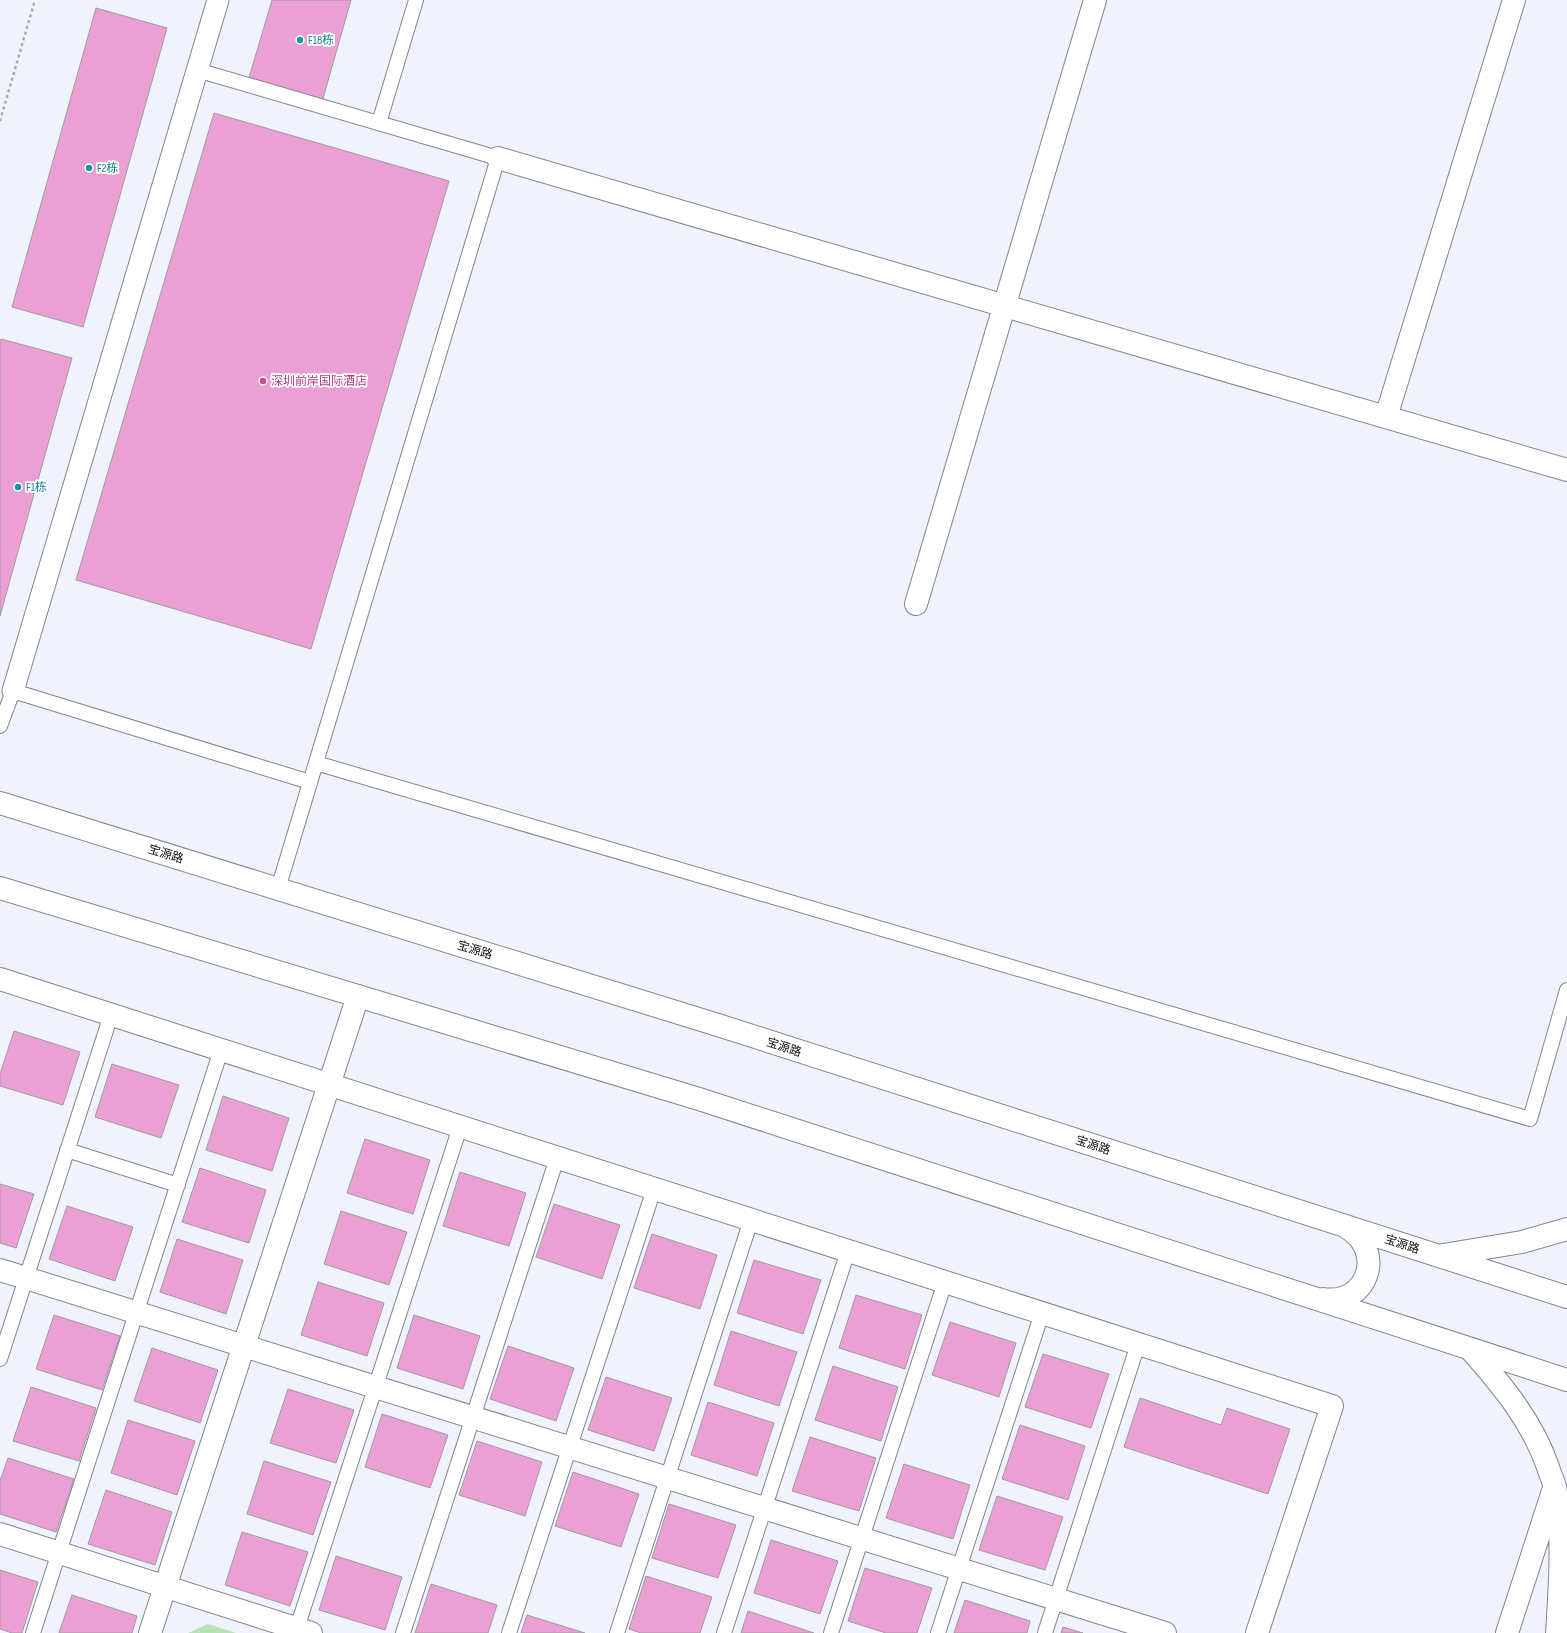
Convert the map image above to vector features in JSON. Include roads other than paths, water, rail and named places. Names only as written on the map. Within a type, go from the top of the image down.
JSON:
[{"type":"street","points":[[13,691],[218,0]]},
{"type":"street","points":[[916,604],[1095,0]]},
{"type":"street","points":[[1386,417],[1514,0]]},
{"type":"street","points":[[498,158],[1567,470]]},
{"type":"street","name":"宝源路","points":[[0,803],[713,1024],[1567,1297]]},
{"type":"street","points":[[0,888],[699,1099],[1567,1380]]},
{"type":"street","points":[[1,983],[111,1015],[1332,1406],[1257,1633]]},
{"type":"street","points":[[150,1633],[358,996]]},
{"type":"street","points":[[1316,1298],[1330,1300],[1339,1299],[1350,1295],[1360,1288],[1366,1277],[1369,1264],[1368,1251],[1360,1238],[1352,1231],[1341,1225]]},
{"type":"street","points":[[1438,1256],[1522,1242],[1567,1229]]},
{"type":"street","points":[[0,1270],[1165,1633]]},
{"type":"street","points":[[1469,1348],[1499,1381],[1522,1413],[1541,1447],[1555,1486],[1560,1532],[1558,1633]]},
{"type":"street","points":[[1507,1633],[1555,1486]]},
{"type":"street","points":[[0,1534],[304,1631]]},
{"type":"lane","points":[[379,123],[416,0]]},
{"type":"lane","points":[[197,70],[498,158],[278,889]]},
{"type":"lane","points":[[0,726],[13,691],[310,782]]},
{"type":"lane","points":[[316,763],[1530,1119],[1567,990]]},
{"type":"lane","points":[[0,1359],[111,1015]]},
{"type":"lane","points":[[33,1633],[221,1050]]},
{"type":"lane","points":[[304,1631],[376,1387],[460,1127]]},
{"type":"lane","points":[[67,1150],[178,1185]]},
{"type":"lane","points":[[403,1633],[557,1158]]},
{"type":"lane","points":[[509,1633],[654,1189]]},
{"type":"lane","points":[[617,1633],[751,1220]]},
{"type":"lane","points":[[724,1633],[848,1251]]},
{"type":"lane","points":[[831,1633],[945,1282]]},
{"type":"lane","points":[[938,1633],[1042,1313]]},
{"type":"lane","points":[[1045,1633],[1138,1344]]},
{"type":"place","name":"F18栋","points":[[300,40]]},
{"type":"place","name":"F2栋","points":[[89,168]]},
{"type":"place","name":"深圳前岸国际酒店","points":[[263,381]]},
{"type":"place","name":"F1栋","points":[[18,487]]}]
